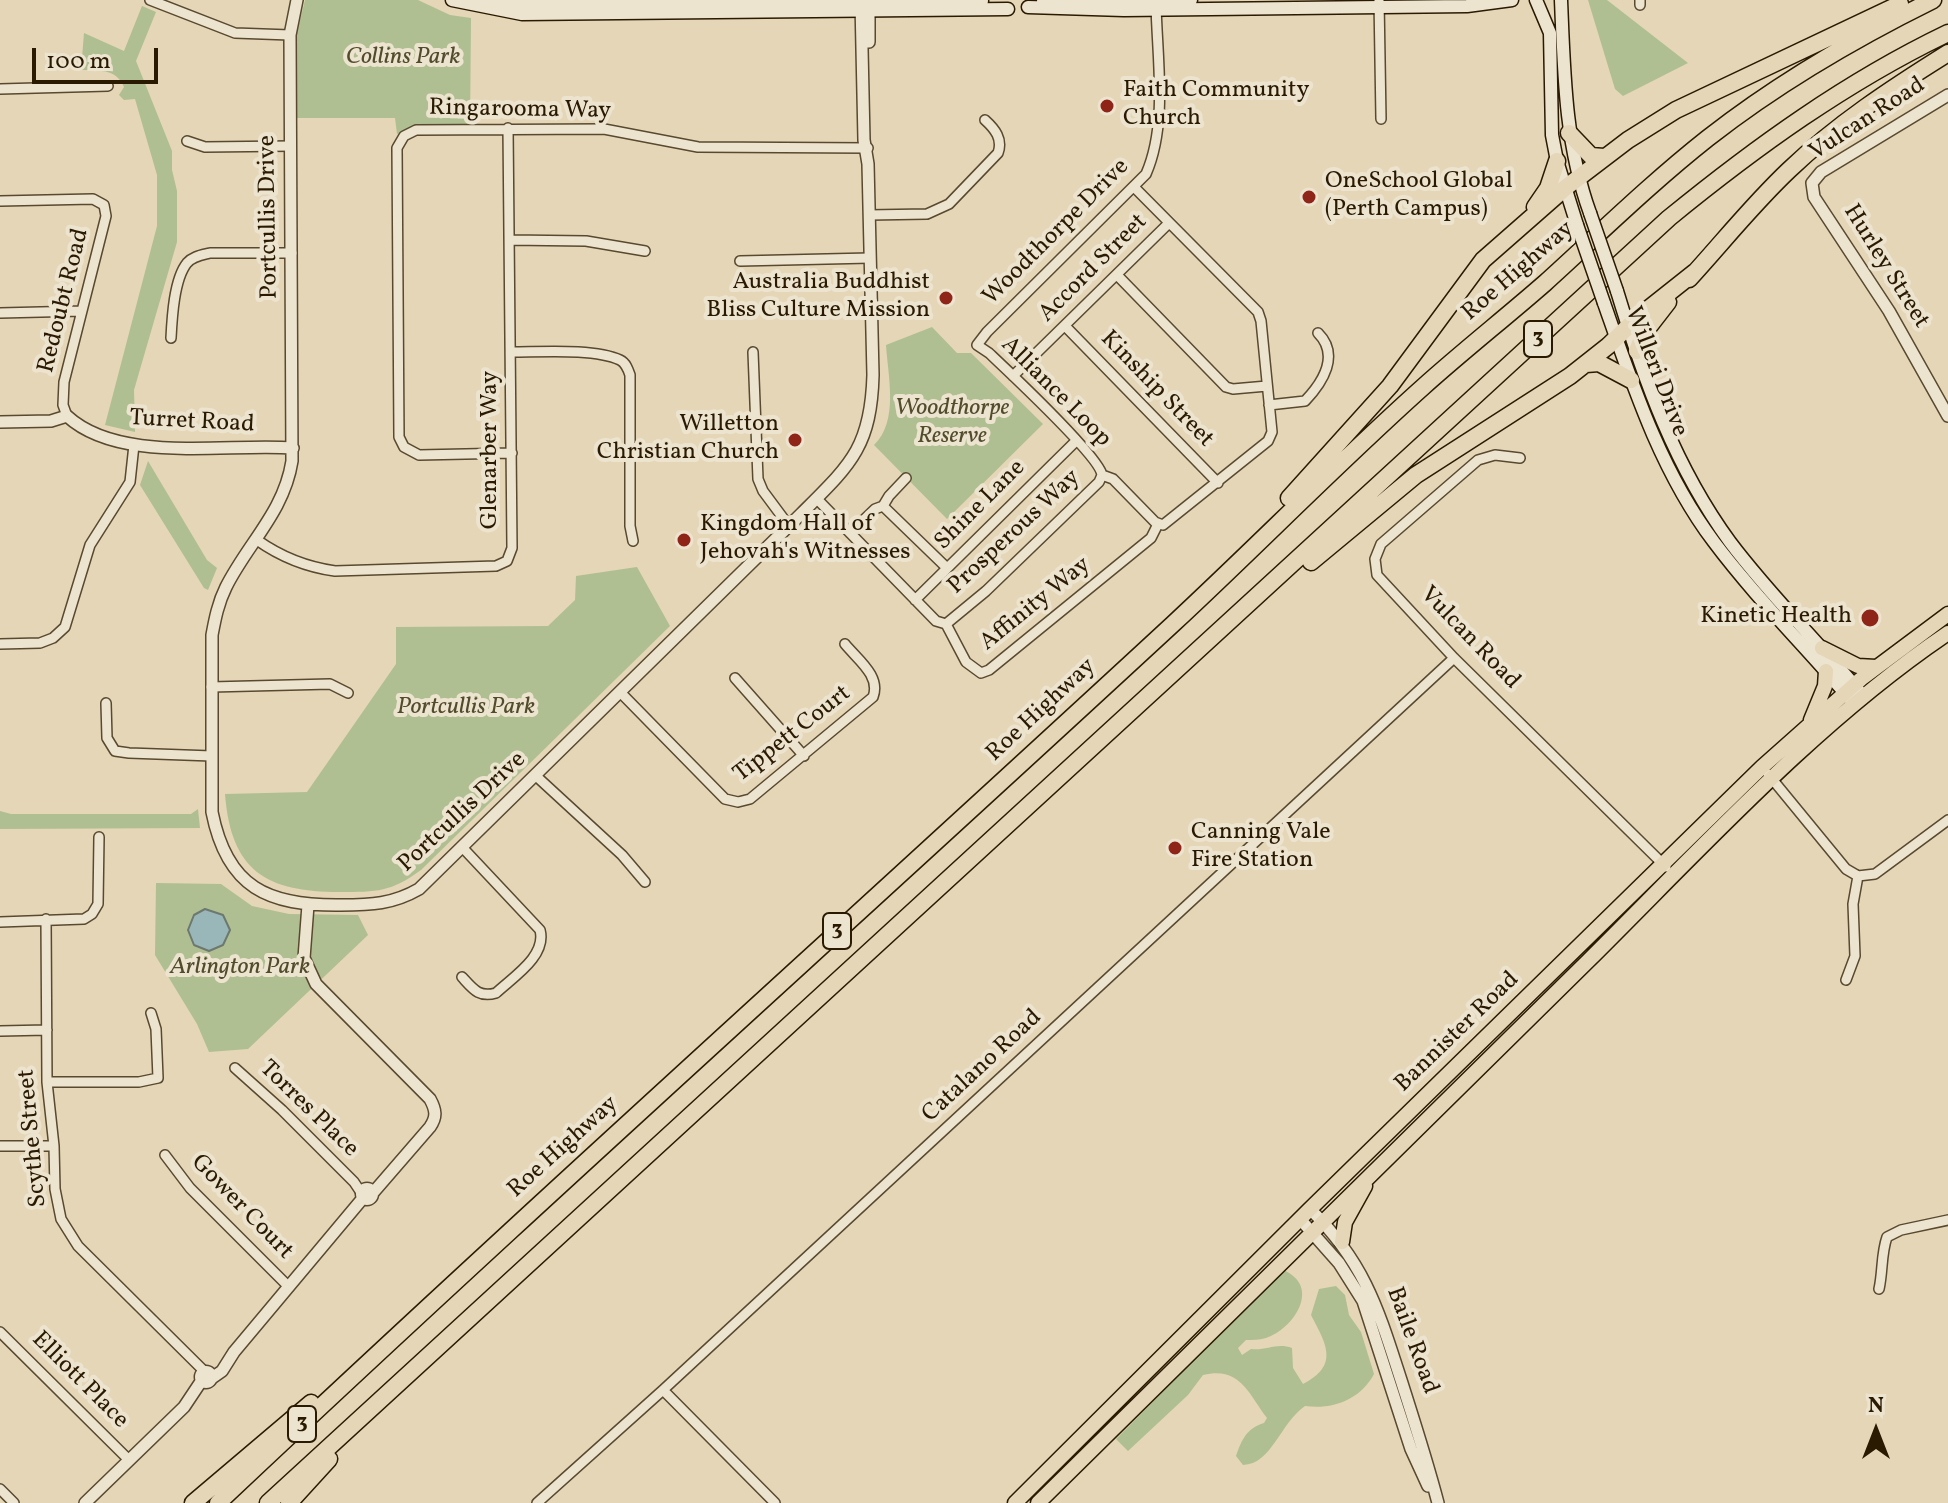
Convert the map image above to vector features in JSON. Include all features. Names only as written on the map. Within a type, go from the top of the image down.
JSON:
[{"type":"highway","points":[[1178,619],[1228,558],[1292,495],[1390,386],[1483,260],[1522,224],[1604,157],[1676,110],[1909,0]]},
{"type":"highway","name":"Roe Highway","points":[[218,1503],[386,1344],[1178,619],[1415,395],[1688,155],[1779,88],[1850,44],[1933,0]]},
{"type":"highway","name":"3","points":[[268,1503],[1669,218],[1775,135],[1850,86],[1948,33]]},
{"type":"highway","points":[[1637,351],[1658,312],[1777,182],[1830,133],[1880,95],[1948,53]]},
{"type":"highway","points":[[1569,133],[1591,156],[1604,157]]},
{"type":"highway","points":[[1522,224],[1548,188],[1557,161]]},
{"type":"highway","points":[[1160,687],[1416,475],[1586,364],[1695,272]]},
{"type":"highway","points":[[1586,364],[1599,363],[1631,380]]},
{"type":"highway","points":[[193,1503],[277,1429],[386,1344]]},
{"type":"highway","points":[[289,1503],[388,1392]]},
{"type":"main road","points":[[452,0],[533,6],[621,7],[1007,4],[1019,13],[1028,3],[1060,10],[1156,5],[1512,0]]},
{"type":"main road","points":[[865,7],[990,0]]},
{"type":"main road","points":[[1043,0],[1156,5],[1191,0]]},
{"type":"main road","name":"Willeri Drive","points":[[1536,0],[1550,33],[1552,135],[1557,161],[1590,213],[1617,291],[1631,380],[1665,459],[1713,541],[1826,671],[1849,689]]},
{"type":"main road","name":"Willeri Drive","points":[[1561,0],[1577,225],[1604,303],[1637,351],[1671,443],[1702,500],[1731,543],[1822,648],[1860,701]]},
{"type":"main road","name":"Bannister Road","points":[[1015,1503],[1762,767],[1849,689],[1948,614]]},
{"type":"main road","name":"Bannister Road","points":[[1038,1503],[1772,779],[1860,701],[1948,633]]},
{"type":"main road","points":[[1822,648],[1858,666],[1876,667]]},
{"type":"main road","points":[[1809,724],[1825,686],[1826,671]]},
{"type":"main road","points":[[1342,1242],[1345,1222],[1373,1171]]},
{"type":"street","points":[[150,0],[235,33],[290,35]]},
{"type":"street","name":"Portcullis Drive","points":[[297,0],[290,35],[291,469],[281,500],[227,585],[217,610],[212,635],[212,812],[217,836],[226,856],[245,880],[283,901],[308,905],[380,905],[399,900],[419,889],[817,499],[845,470],[861,445],[872,407],[868,148],[871,140],[865,7]]},
{"type":"street","points":[[1379,3],[1381,119]]},
{"type":"street","name":"Woodthorpe Drive","points":[[977,345],[1146,174],[1155,153],[1159,128],[1156,5]]},
{"type":"street","points":[[0,89],[108,86]]},
{"type":"street","name":"Vulcan Road","points":[[1812,183],[1821,172],[1948,95]]},
{"type":"street","points":[[869,215],[927,214],[949,204],[998,153],[998,134],[985,120]]},
{"type":"street","name":"Glenarber Way","points":[[257,540],[289,559],[312,568],[335,571],[496,566],[507,561],[512,548],[508,128]]},
{"type":"street","name":"Ringarooma Way","points":[[512,453],[419,455],[404,447],[399,437],[397,148],[404,136],[416,130],[604,129],[698,147],[868,148]]},
{"type":"street","points":[[187,141],[205,147],[291,146]]},
{"type":"street","name":"Hurley Street","points":[[1812,183],[1814,197],[1889,311],[1948,416]]},
{"type":"street","points":[[1134,187],[1258,312],[1269,405],[1271,437],[1168,523],[1158,524]]},
{"type":"street","name":"Redoubt Road","points":[[0,201],[93,199],[104,205],[106,216],[64,382],[63,405],[67,416]]},
{"type":"street","name":"Accord Street","points":[[1013,376],[1169,223]]},
{"type":"street","points":[[510,240],[586,241],[645,251]]},
{"type":"street","points":[[171,338],[172,310],[187,263],[197,256],[210,253],[292,253]]},
{"type":"street","points":[[740,261],[870,258]]},
{"type":"street","points":[[1117,275],[1226,387],[1267,386]]},
{"type":"street","points":[[0,313],[82,311]]},
{"type":"street","name":"Kinship Street","points":[[1065,326],[1218,483]]},
{"type":"street","points":[[1269,405],[1305,401],[1324,376],[1329,367],[1328,358],[1324,338],[1318,333]]},
{"type":"street","name":"Alliance Loop","points":[[977,345],[1013,376],[1076,441],[1100,466],[1102,475],[1113,479],[1158,524]]},
{"type":"street","points":[[512,352],[574,351],[621,360],[628,367],[630,526],[633,541]]},
{"type":"street","points":[[753,352],[758,479],[763,491],[789,526]]},
{"type":"street","points":[[1328,358],[1342,357]]},
{"type":"street","points":[[0,422],[51,421],[67,416]]},
{"type":"street","name":"Turret Road","points":[[67,416],[79,428],[93,435],[134,445],[293,448]]},
{"type":"street","name":"Shine Lane","points":[[915,600],[1076,441]]},
{"type":"street","points":[[0,644],[40,643],[53,638],[65,627],[90,545],[130,482],[134,445]]},
{"type":"street","name":"Vulcan Road","points":[[1520,458],[1495,455],[1478,460],[1381,544],[1375,559],[1377,575],[1454,658],[1675,875]]},
{"type":"street","name":"Prosperous Way","points":[[817,499],[936,621],[946,624],[986,591],[1099,482],[1102,475]]},
{"type":"street","points":[[850,533],[875,509],[883,506],[906,478]]},
{"type":"street","points":[[883,506],[947,568]]},
{"type":"street","name":"Affinity Way","points":[[946,624],[966,662],[981,673],[989,670],[1151,538],[1158,524]]},
{"type":"street","name":"Tippett Court","points":[[620,692],[725,799],[738,802],[750,799],[869,703],[876,692],[874,678],[845,644]]},
{"type":"street","name":"Catalano Road","points":[[537,1503],[1454,658]]},
{"type":"street","points":[[735,678],[804,756]]},
{"type":"street","points":[[211,687],[330,684],[348,693]]},
{"type":"street","points":[[106,703],[107,738],[115,751],[212,756]]},
{"type":"street","points":[[1762,767],[1846,869],[1858,876],[1875,874],[1948,820]]},
{"type":"street","points":[[535,775],[622,855],[645,882]]},
{"type":"street","points":[[0,922],[84,919],[92,914],[98,904],[99,837]]},
{"type":"street","points":[[462,847],[540,930],[543,941],[540,951],[496,993],[486,996],[476,993],[462,977]]},
{"type":"street","points":[[1846,980],[1855,956],[1853,904],[1858,876]]},
{"type":"street","points":[[85,1503],[195,1399],[206,1376],[234,1352],[367,1194],[392,1170],[435,1119],[435,1109],[430,1099],[316,984],[304,958],[308,905]]},
{"type":"street","name":"Scythe Street","points":[[46,919],[47,1082],[56,1197],[61,1219],[69,1234],[206,1376]]},
{"type":"street","points":[[47,1082],[139,1082],[158,1078],[156,1029],[151,1013]]},
{"type":"street","points":[[0,1031],[47,1030]]},
{"type":"street","name":"Torres Place","points":[[235,1068],[367,1194]]},
{"type":"street","points":[[0,1146],[54,1146]]},
{"type":"street","name":"Gower Court","points":[[165,1155],[190,1188],[289,1287]]},
{"type":"street","name":"Baile Road","points":[[1305,1214],[1342,1242],[1372,1294],[1397,1385],[1437,1503]]},
{"type":"street","points":[[1879,1289],[1883,1271],[1881,1252],[1887,1237],[1901,1230],[1948,1220]]},
{"type":"street","name":"Baile Road","points":[[1317,1226],[1363,1301],[1397,1385]]},
{"type":"street","name":"Elliott Place","points":[[0,1332],[129,1460]]},
{"type":"street","points":[[663,1390],[775,1503]]},
{"type":"street","points":[[0,1489],[14,1503]]},
{"type":"green space","name":"Collins Park","points":[[305,0],[418,0],[450,15],[471,18],[470,127],[416,126],[397,134],[395,118],[297,118],[296,36]]},
{"type":"green space","points":[[1588,0],[1607,0],[1688,63],[1623,96],[1615,89]]},
{"type":"green space","points":[[142,6],[156,12],[136,61],[172,151],[177,191],[177,242],[134,390],[135,432],[105,425],[157,226],[157,175],[135,99],[124,100],[119,95],[124,87],[116,76],[81,70],[84,33],[124,51]]},
{"type":"green space","name":"Woodthorpe Reserve","points":[[932,327],[957,353],[971,353],[1043,424],[947,519],[874,445],[887,424],[889,411],[886,345]]},
{"type":"green space","points":[[148,461],[207,560],[217,568],[208,590],[140,485]]},
{"type":"green space","name":"Portcullis Park","points":[[637,567],[670,626],[421,870],[401,883],[374,891],[314,891],[273,881],[257,872],[245,859],[235,842],[225,794],[307,792],[396,664],[396,627],[548,626],[575,600],[576,576]]},
{"type":"green space","points":[[198,809],[200,828],[0,829],[0,811],[11,814],[191,814]]},
{"type":"green space","name":"Arlington Park","points":[[156,883],[221,884],[252,906],[289,914],[358,915],[368,935],[248,1049],[209,1052],[197,1024],[155,955]]},
{"type":"green space","points":[[1283,1270],[1295,1277],[1301,1286],[1300,1307],[1286,1326],[1276,1333],[1263,1339],[1246,1340],[1238,1348],[1242,1355],[1251,1349],[1292,1348],[1293,1368],[1303,1384],[1315,1377],[1326,1361],[1326,1353],[1311,1315],[1319,1289],[1336,1286],[1345,1295],[1349,1315],[1361,1332],[1374,1374],[1368,1383],[1345,1401],[1326,1406],[1305,1406],[1261,1458],[1243,1465],[1236,1456],[1243,1439],[1267,1418],[1248,1391],[1234,1378],[1216,1373],[1203,1375],[1188,1395],[1128,1451],[1116,1439]]},
{"type":"water","points":[[205,909],[223,915],[230,930],[223,945],[209,951],[194,945],[188,930],[194,915]]},
{"type":"place","name":"Faith Community Church","points":[[1107,106]]},
{"type":"place","name":"OneSchool Global (Perth Campus)","points":[[1309,197]]},
{"type":"place","name":"Australia Buddhist Bliss Culture Mission","points":[[946,298]]},
{"type":"place","name":"Willetton Christian Church","points":[[795,440]]},
{"type":"place","name":"Kingdom Hall of Jehovah's Witnesses","points":[[684,540]]},
{"type":"place","name":"Kinetic Health","points":[[1870,618]]},
{"type":"place","name":"Canning Vale Fire Station","points":[[1175,848]]}]
